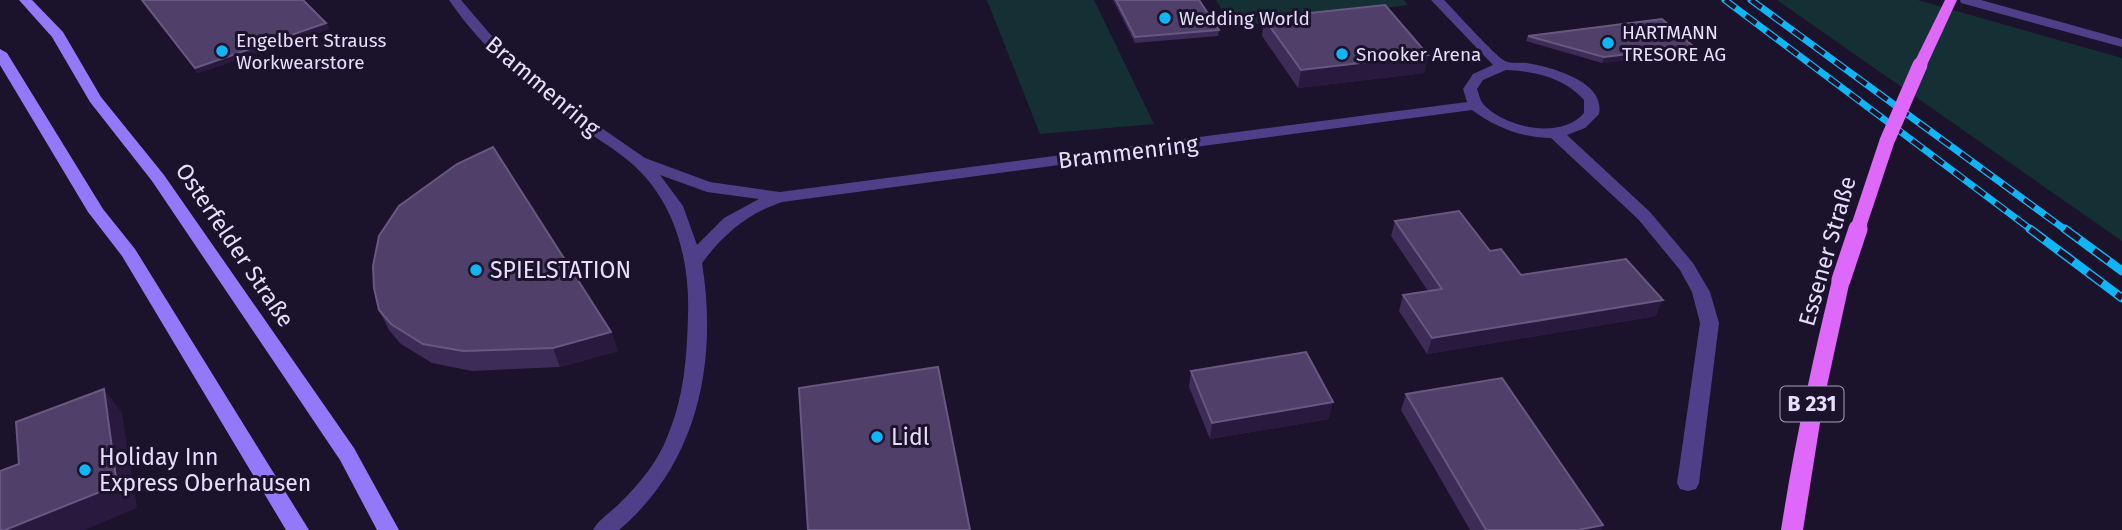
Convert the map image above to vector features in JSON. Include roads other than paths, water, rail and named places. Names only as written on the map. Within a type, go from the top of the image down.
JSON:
[{"type":"main road","name":"Osterfelder Straße","points":[[25,0],[58,35],[94,99],[158,178],[346,454],[388,530]]},
{"type":"main road","name":"Essener Straße","points":[[1792,530],[1802,455],[1840,280],[1882,153],[1951,0]]},
{"type":"main road","points":[[0,53],[96,212],[130,253],[298,530]]},
{"type":"street","name":"Brammenring","points":[[455,0],[481,34],[506,57],[593,129],[640,161],[707,187],[779,197]]},
{"type":"street","points":[[1437,0],[1503,67]]},
{"type":"street","points":[[1966,0],[2122,43]]},
{"type":"street","points":[[1503,67],[1519,67],[1556,75],[1588,96],[1592,106],[1590,118],[1578,127],[1555,133],[1515,127],[1493,118],[1475,105],[1470,89],[1475,79],[1484,71],[1503,67]]},
{"type":"street","name":"Brammenring","points":[[692,263],[723,225],[744,210],[779,197],[1475,105]]},
{"type":"street","points":[[1555,133],[1594,165],[1670,246],[1697,281],[1704,298],[1709,316],[1688,484]]},
{"type":"street","name":"Brammenring","points":[[604,530],[625,522],[668,460],[681,434],[689,407],[696,337],[698,282],[679,212],[640,161]]},
{"type":"railway","points":[[1725,0],[2033,231]]},
{"type":"railway","points":[[1751,0],[2067,231]]},
{"type":"railway","points":[[2030,229],[2122,298]]},
{"type":"railway","points":[[2065,229],[2122,271]]},
{"type":"place","name":"Wedding World","points":[[1165,18]]},
{"type":"place","name":"HARTMANN TRESORE AG","points":[[1608,43]]},
{"type":"place","name":"Engelbert Strauss Workwearstore","points":[[222,51]]},
{"type":"place","name":"Snooker Arena","points":[[1342,54]]},
{"type":"place","name":"SPIELSTATION","points":[[476,270]]},
{"type":"place","name":"Lidl","points":[[877,437]]},
{"type":"place","name":"Holiday Inn Express Oberhausen","points":[[85,470]]}]
